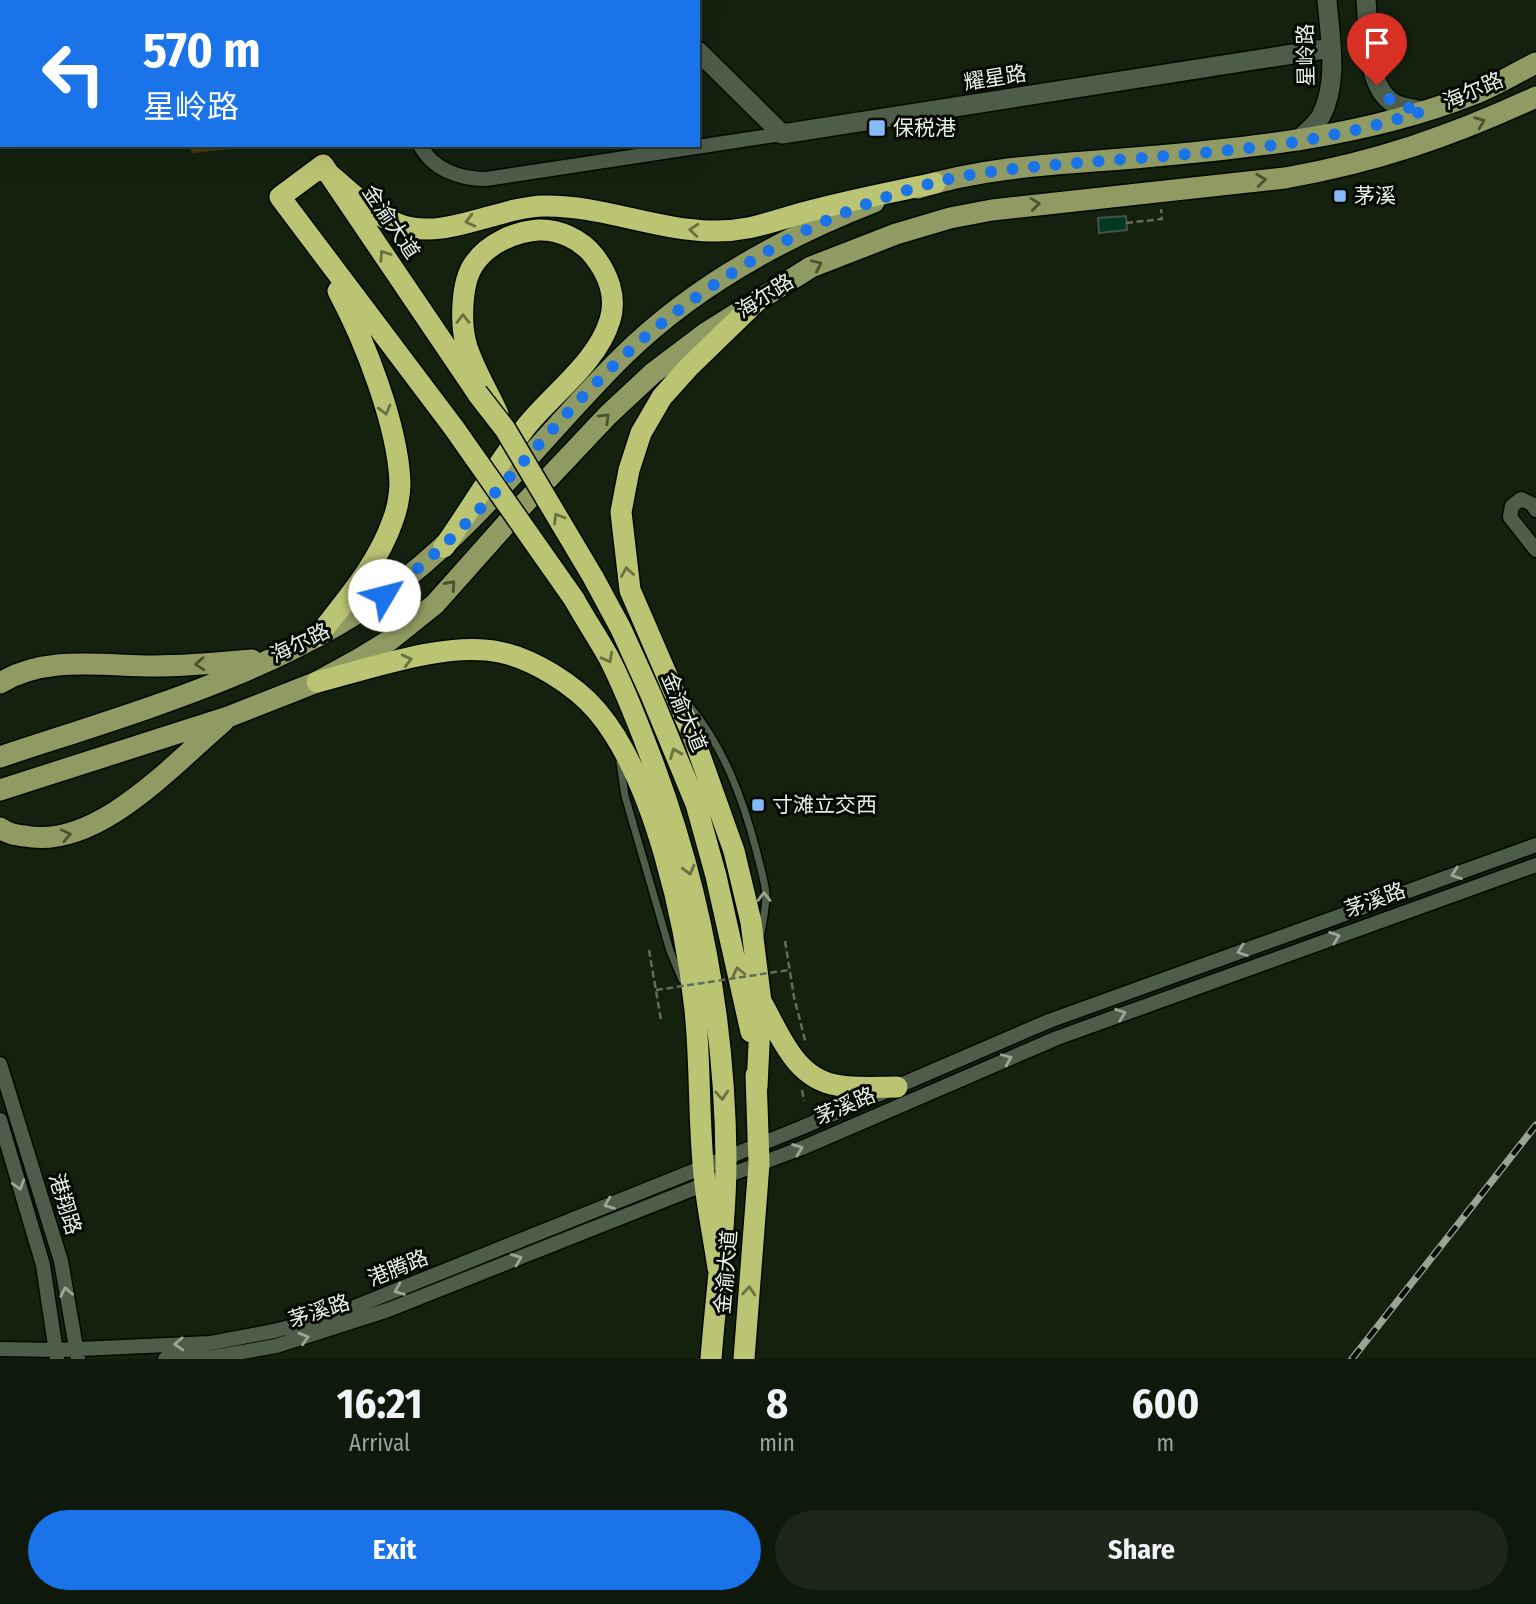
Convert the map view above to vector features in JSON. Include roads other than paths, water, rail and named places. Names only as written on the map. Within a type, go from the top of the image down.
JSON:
[{"type":"highway","points":[[326,170],[375,211],[397,224],[433,230],[521,208],[543,206],[587,209],[688,229],[737,230],[762,227],[809,211],[935,183]]},
{"type":"highway","name":"金渝大道","points":[[711,1359],[726,1166],[715,1002],[707,945],[688,866],[631,704],[608,657],[574,599],[454,428],[280,197],[326,170],[481,388],[593,577],[652,695],[696,804],[716,876],[750,1023],[757,1087],[759,1154],[744,1359]]},
{"type":"highway","points":[[444,547],[526,428],[587,360],[602,339],[611,319],[613,299],[610,281],[592,252],[577,241],[561,233],[540,230],[520,233],[485,251],[472,265],[466,285],[462,327],[481,388]]},
{"type":"highway","points":[[310,236],[364,345],[391,435],[400,485],[394,519],[378,555],[318,636]]},
{"type":"highway","points":[[757,1087],[761,1002],[751,922],[734,851],[706,769],[630,590],[621,512],[629,470],[641,433],[662,397],[758,300]]},
{"type":"highway","points":[[317,682],[426,655],[461,650],[499,652],[537,666],[569,685],[597,710],[617,738],[636,774],[658,837],[687,951],[695,1010],[704,1175],[718,1268]]},
{"type":"highway","points":[[761,1002],[794,1060],[804,1070],[833,1085],[897,1087]]},
{"type":"main road","name":"海尔路","points":[[0,757],[164,702],[318,636],[364,609],[444,547],[587,393],[663,322],[702,293],[783,242],[828,220],[879,200],[935,183],[1034,167],[1251,148],[1379,125],[1475,93],[1536,63]]},
{"type":"main road","name":"海尔路","points":[[0,790],[228,717],[317,682],[390,640],[435,604],[569,456],[653,373],[706,333],[811,267],[884,239],[950,218],[1034,204],[1285,178],[1334,169],[1435,141],[1536,97]]},
{"type":"main road","points":[[0,683],[31,668],[52,664],[182,666],[268,659]]},
{"type":"main road","points":[[0,828],[7,833],[42,840],[81,831],[108,818],[132,801],[228,717]]},
{"type":"street","name":"星岭路","points":[[1298,141],[1320,119],[1329,98],[1331,48],[1327,0]]},
{"type":"street","points":[[1366,0],[1373,74],[1377,85],[1395,104],[1424,111]]},
{"type":"street","name":"耀星路","points":[[782,134],[1331,48]]},
{"type":"street","points":[[700,53],[782,134]]},
{"type":"street","points":[[700,146],[782,134]]},
{"type":"street","points":[[422,147],[434,163],[451,173],[468,179],[486,179],[696,147]]},
{"type":"street","points":[[1536,510],[1532,504],[1521,499],[1512,506],[1510,517],[1536,550]]},
{"type":"street","name":"茅溪路","points":[[165,1359],[214,1357],[276,1346],[388,1310],[759,1154],[897,1087],[1049,1021],[1536,845]]},
{"type":"street","name":"茅溪路","points":[[759,1154],[802,1148],[1056,1038],[1530,867]]},
{"type":"street","name":"港翔路","points":[[0,1064],[61,1261],[77,1354]]},
{"type":"street","name":"港翔路","points":[[0,1120],[43,1265],[57,1354]]},
{"type":"street","name":"茅溪路","points":[[673,1178],[704,1175]]},
{"type":"street","name":"港腾路","points":[[0,1349],[77,1354],[211,1342],[274,1331],[332,1316],[673,1178]]},
{"type":"railway","points":[[1352,1359],[1536,1125]]},
{"type":"place","name":"保税港","points":[[877,128]]},
{"type":"place","name":"茅溪","points":[[1340,196]]},
{"type":"place","name":"寸滩立交西","points":[[758,805]]}]
